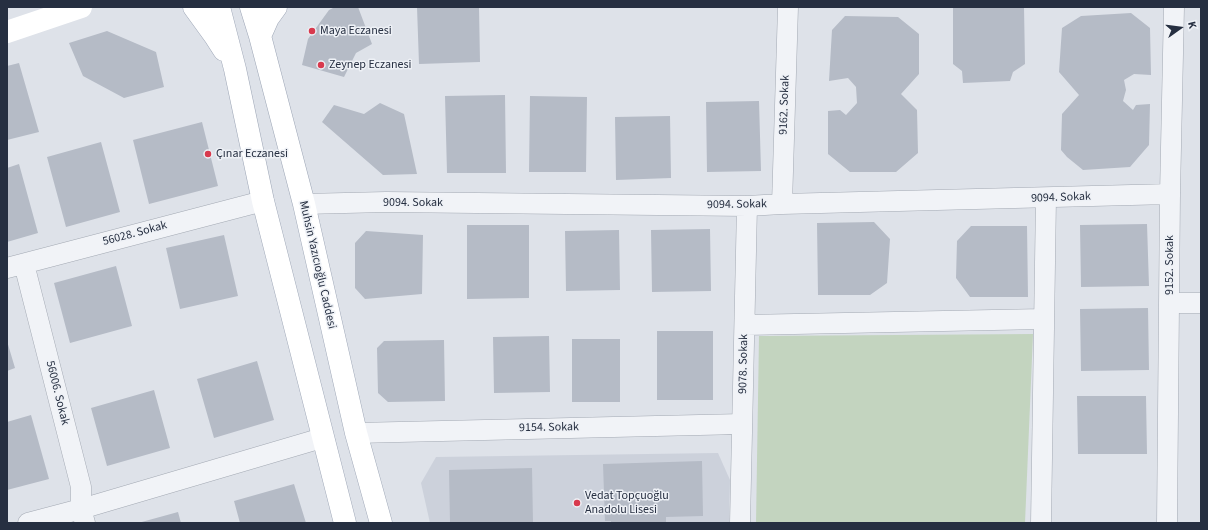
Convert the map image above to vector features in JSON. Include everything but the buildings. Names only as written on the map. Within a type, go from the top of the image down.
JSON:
[{"type":"main road","points":[[7,32],[81,7]]},
{"type":"main road","points":[[194,7],[215,36],[235,69]]},
{"type":"main road","points":[[219,7],[235,69],[263,201],[322,438],[345,523]]},
{"type":"main road","name":"Muhsin Yazıcıoğlu Caddesi","points":[[251,7],[304,204],[356,433],[381,523]]},
{"type":"main road","points":[[260,36],[268,18],[276,7]]},
{"type":"street","name":"9162. Sokak","points":[[782,204],[788,7]]},
{"type":"street","name":"9152. Sokak","points":[[1167,523],[1170,194],[1174,7]]},
{"type":"street","name":"9094. Sokak","points":[[304,204],[394,202],[747,206],[1170,194]]},
{"type":"street","points":[[1041,523],[1046,198]]},
{"type":"street","name":"56028. Sokak","points":[[15,266],[263,201]]},
{"type":"street","name":"9078. Sokak","points":[[740,523],[747,206]]},
{"type":"street","name":"56006. Sokak","points":[[15,266],[81,487],[83,516]]},
{"type":"street","points":[[1169,303],[1201,303]]},
{"type":"street","points":[[745,325],[1043,319]]},
{"type":"street","name":"9154. Sokak","points":[[356,433],[742,424]]},
{"type":"street","points":[[28,523],[83,516],[322,438]]},
{"type":"shaded area","name":"Vedat Topçuoğlu Anadolu Lisesi","points":[[718,453],[730,480],[729,523],[430,523],[421,483],[436,457]]},
{"type":"green space","points":[[1033,334],[1025,523],[756,523],[759,336]]},
{"type":"place","name":"Maya Eczanesi","points":[[312,31]]},
{"type":"place","name":"Zeynep Eczanesi","points":[[321,65]]},
{"type":"place","name":"Çınar Eczanesi","points":[[208,154]]},
{"type":"place","name":"Vedat Topçuoğlu Anadolu Lisesi","points":[[577,503]]}]
